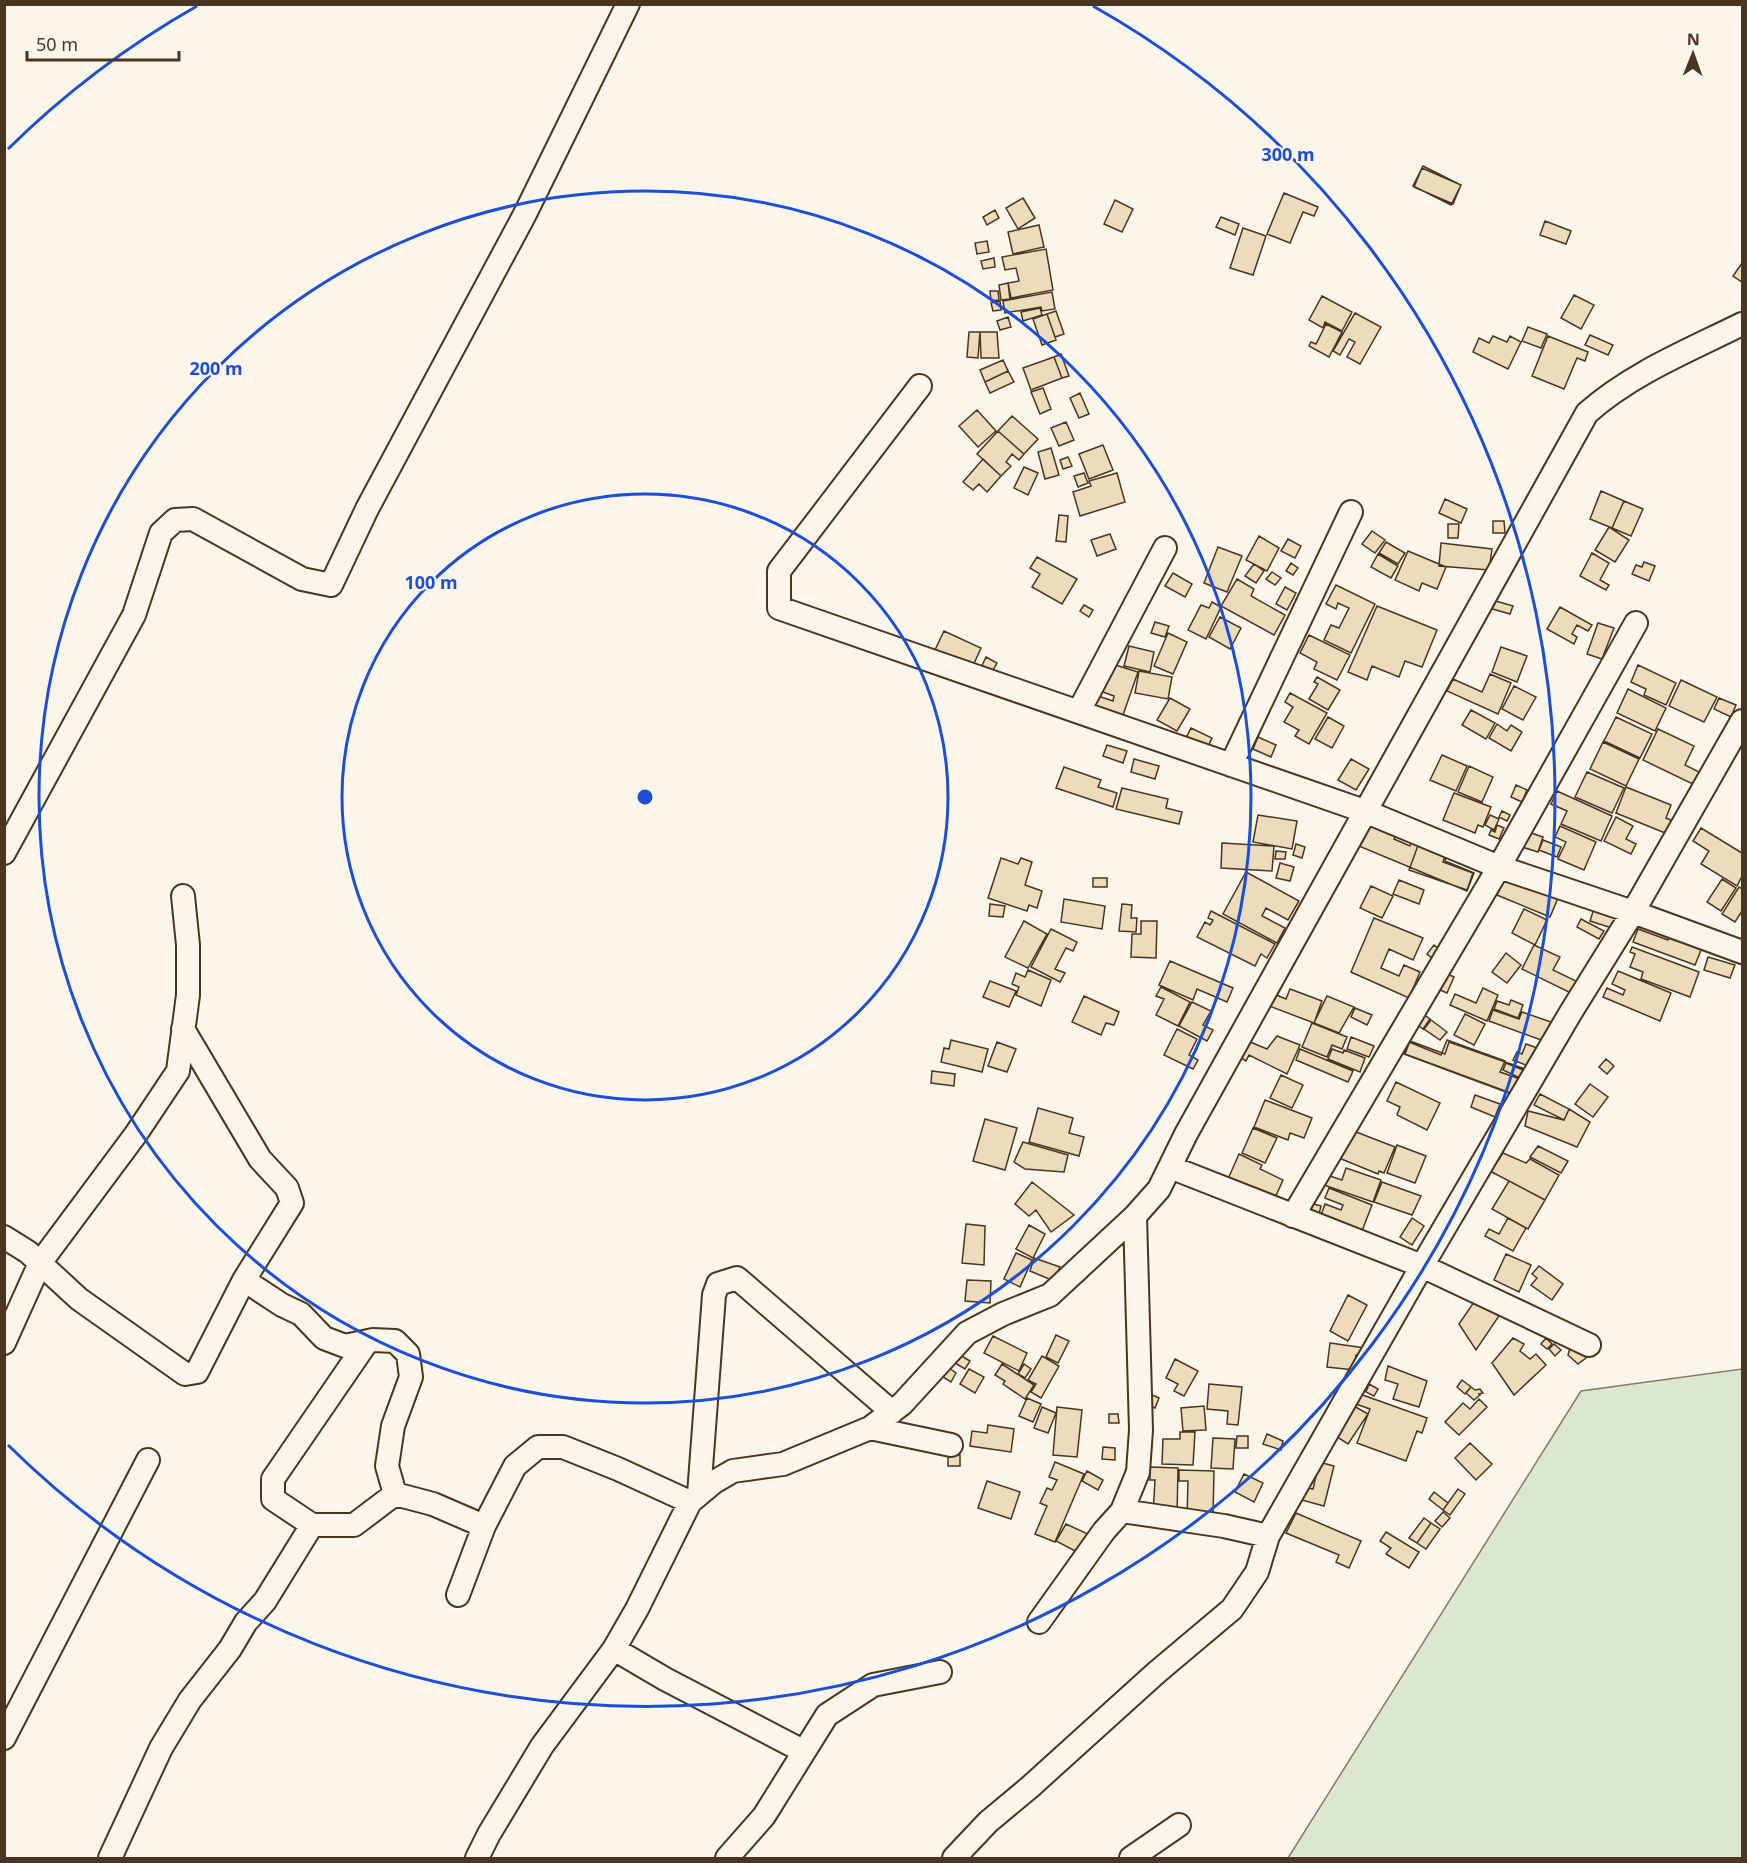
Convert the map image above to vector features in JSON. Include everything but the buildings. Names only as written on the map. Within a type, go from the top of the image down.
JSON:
[{"type":"street","points":[[4,854],[134,615],[161,532],[175,520],[193,519],[302,579],[331,585],[367,509],[525,214],[628,4]]},
{"type":"street","points":[[695,1498],[714,1482],[733,1471],[783,1464],[870,1428],[903,1404],[967,1333],[1004,1314],[1050,1295],[1135,1216],[1159,1188],[1186,1134],[1587,413],[1601,400],[1641,375],[1743,324]]},
{"type":"street","points":[[920,386],[779,571],[779,608],[1367,812],[1499,867],[1743,952]]},
{"type":"street","points":[[1231,765],[1352,512]]},
{"type":"street","points":[[1079,711],[1166,548]]},
{"type":"street","points":[[1293,1216],[1499,867],[1636,623]]},
{"type":"street","points":[[954,1858],[988,1822],[1232,1609],[1257,1572],[1268,1536],[1422,1266],[1571,1012],[1633,912],[1743,721]]},
{"type":"street","points":[[4,1343],[40,1263],[136,1134],[178,1071],[188,995],[188,945],[183,896]]},
{"type":"street","points":[[4,1237],[28,1252],[79,1299],[185,1374],[197,1372],[244,1280],[292,1203],[287,1188],[260,1159],[183,1029]]},
{"type":"street","points":[[1170,1167],[1422,1266],[1589,1345]]},
{"type":"street","points":[[1039,1622],[1104,1531],[1122,1511],[1138,1472],[1141,1430],[1135,1216]]},
{"type":"street","points":[[477,1858],[542,1746],[614,1649],[695,1498],[714,1295],[717,1284],[736,1278],[892,1412]]},
{"type":"street","points":[[244,1280],[282,1305],[301,1314],[324,1338],[345,1346],[367,1341],[395,1341],[408,1354],[411,1377],[393,1426],[387,1466],[395,1494]]},
{"type":"street","points":[[367,1341],[273,1479],[273,1499],[312,1526],[354,1525],[395,1494]]},
{"type":"street","points":[[870,1428],[951,1445]]},
{"type":"street","points":[[458,1595],[484,1527],[516,1466],[538,1447],[563,1447],[695,1498]]},
{"type":"street","points":[[4,1738],[148,1460]]},
{"type":"street","points":[[395,1494],[433,1504],[484,1527]]},
{"type":"street","points":[[1122,1511],[1224,1526],[1268,1536]]},
{"type":"street","points":[[110,1858],[161,1748],[190,1700],[230,1649],[246,1622],[265,1601],[312,1526]]},
{"type":"street","points":[[614,1649],[665,1679],[803,1752]]},
{"type":"street","points":[[727,1858],[764,1816],[827,1715],[873,1685],[940,1672]]},
{"type":"street","points":[[1131,1858],[1179,1825]]},
{"type":"green space","points":[[1742,1369],[1742,1858],[1288,1858],[1581,1391]]}]
